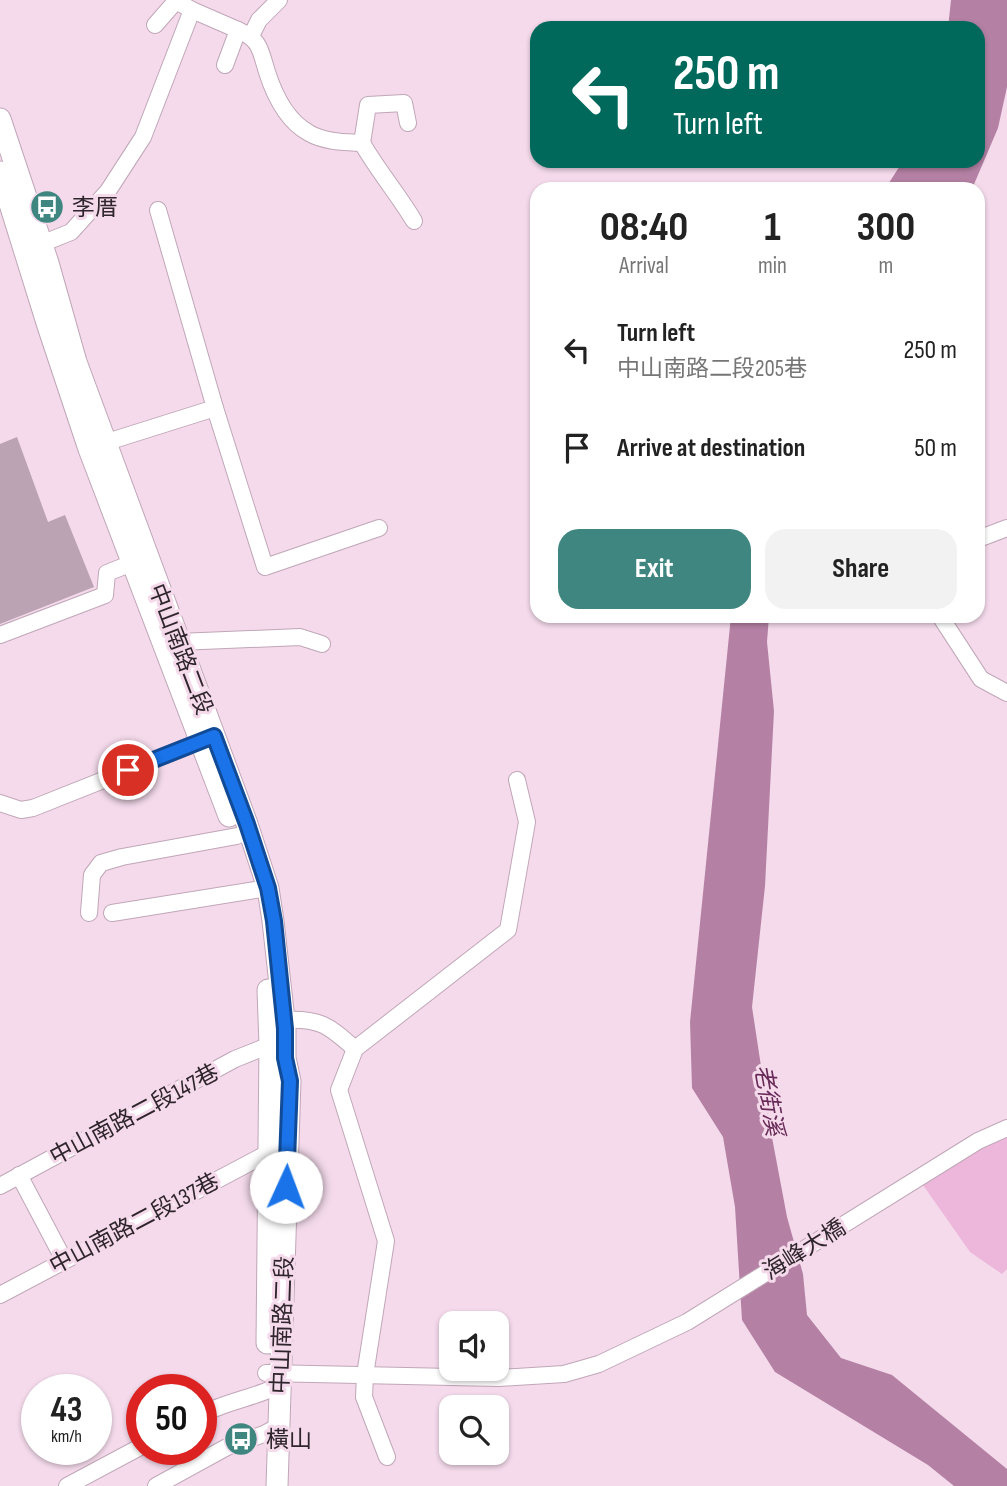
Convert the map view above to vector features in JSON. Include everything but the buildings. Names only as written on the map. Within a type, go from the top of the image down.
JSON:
[{"type":"main road","name":"中山南路二段","points":[[0,119],[34,247],[48,326],[81,425],[178,642],[237,836],[261,890],[270,1045],[268,1153],[273,1381]]},
{"type":"main road","name":"中山南路二段","points":[[0,172],[34,247],[104,443],[140,559],[207,738],[247,824],[261,890],[284,1020],[285,1058],[290,1081],[273,1381],[272,1430],[277,1486]]},
{"type":"main road","name":"中山南路二段","points":[[263,1486],[272,1430]]},
{"type":"street","points":[[225,65],[245,33],[279,0]]},
{"type":"street","points":[[155,25],[176,1],[245,33],[259,45],[268,76],[284,111],[309,133],[338,142],[362,143]]},
{"type":"street","points":[[34,247],[71,232],[108,191],[143,137],[192,10]]},
{"type":"street","points":[[408,122],[404,103],[368,105],[362,143],[380,174],[400,197],[414,221]]},
{"type":"street","points":[[158,209],[215,408],[265,567],[379,528]]},
{"type":"street","points":[[104,443],[215,408]]},
{"type":"street","points":[[985,536],[1007,528]]},
{"type":"street","points":[[0,635],[106,595],[107,573],[140,559]]},
{"type":"street","points":[[945,623],[981,678],[1007,693]]},
{"type":"street","points":[[178,642],[300,637],[321,644]]},
{"type":"street","points":[[0,803],[21,810],[33,808],[207,738]]},
{"type":"street","points":[[387,1457],[364,1397],[386,1241],[339,1090],[355,1049],[508,930],[527,822],[517,780]]},
{"type":"street","points":[[89,913],[92,875],[101,863],[237,836]]},
{"type":"street","points":[[112,913],[261,890]]},
{"type":"street","points":[[284,1020],[310,1019],[336,1032],[355,1049]]},
{"type":"street","name":"中山南路二段147巷","points":[[0,1186],[235,1059],[270,1045]]},
{"type":"street","name":"海峰大橋","points":[[217,1407],[273,1381],[365,1375],[499,1378],[564,1374],[600,1364],[687,1322],[920,1176],[978,1141],[1007,1128]]},
{"type":"street","name":"中山南路二段137巷","points":[[0,1294],[268,1153]]},
{"type":"street","points":[[19,1175],[64,1260]]},
{"type":"street","points":[[156,1486],[227,1447],[272,1430]]},
{"type":"street","points":[[67,1486],[126,1455]]},
{"type":"shaded area","points":[[951,0],[1007,0],[1007,87],[998,128],[985,158],[985,21],[949,21]]},
{"type":"shaded area","points":[[898,168],[981,168],[975,182],[890,182]]},
{"type":"shaded area","points":[[730,623],[768,623],[767,642],[774,711],[765,886],[752,1007],[787,1217],[803,1274],[807,1315],[841,1358],[892,1375],[1007,1469],[1007,1486],[954,1486],[928,1465],[775,1372],[742,1320],[735,1207],[723,1137],[692,1088],[690,1022]]},
{"type":"shaded area","points":[[1007,1136],[1007,1269],[1002,1274],[970,1252],[923,1185],[979,1149]]},
{"type":"place","name":"李厝","points":[[47,207]]},
{"type":"place","name":"橫山","points":[[241,1439]]},
{"type":"route","points":[[128,770],[214,736],[223,758],[268,888],[274,921],[285,1029],[285,1058],[290,1081],[286,1187]]},
{"type":"water label","name":"老街溪","points":[[769,1100]]}]
